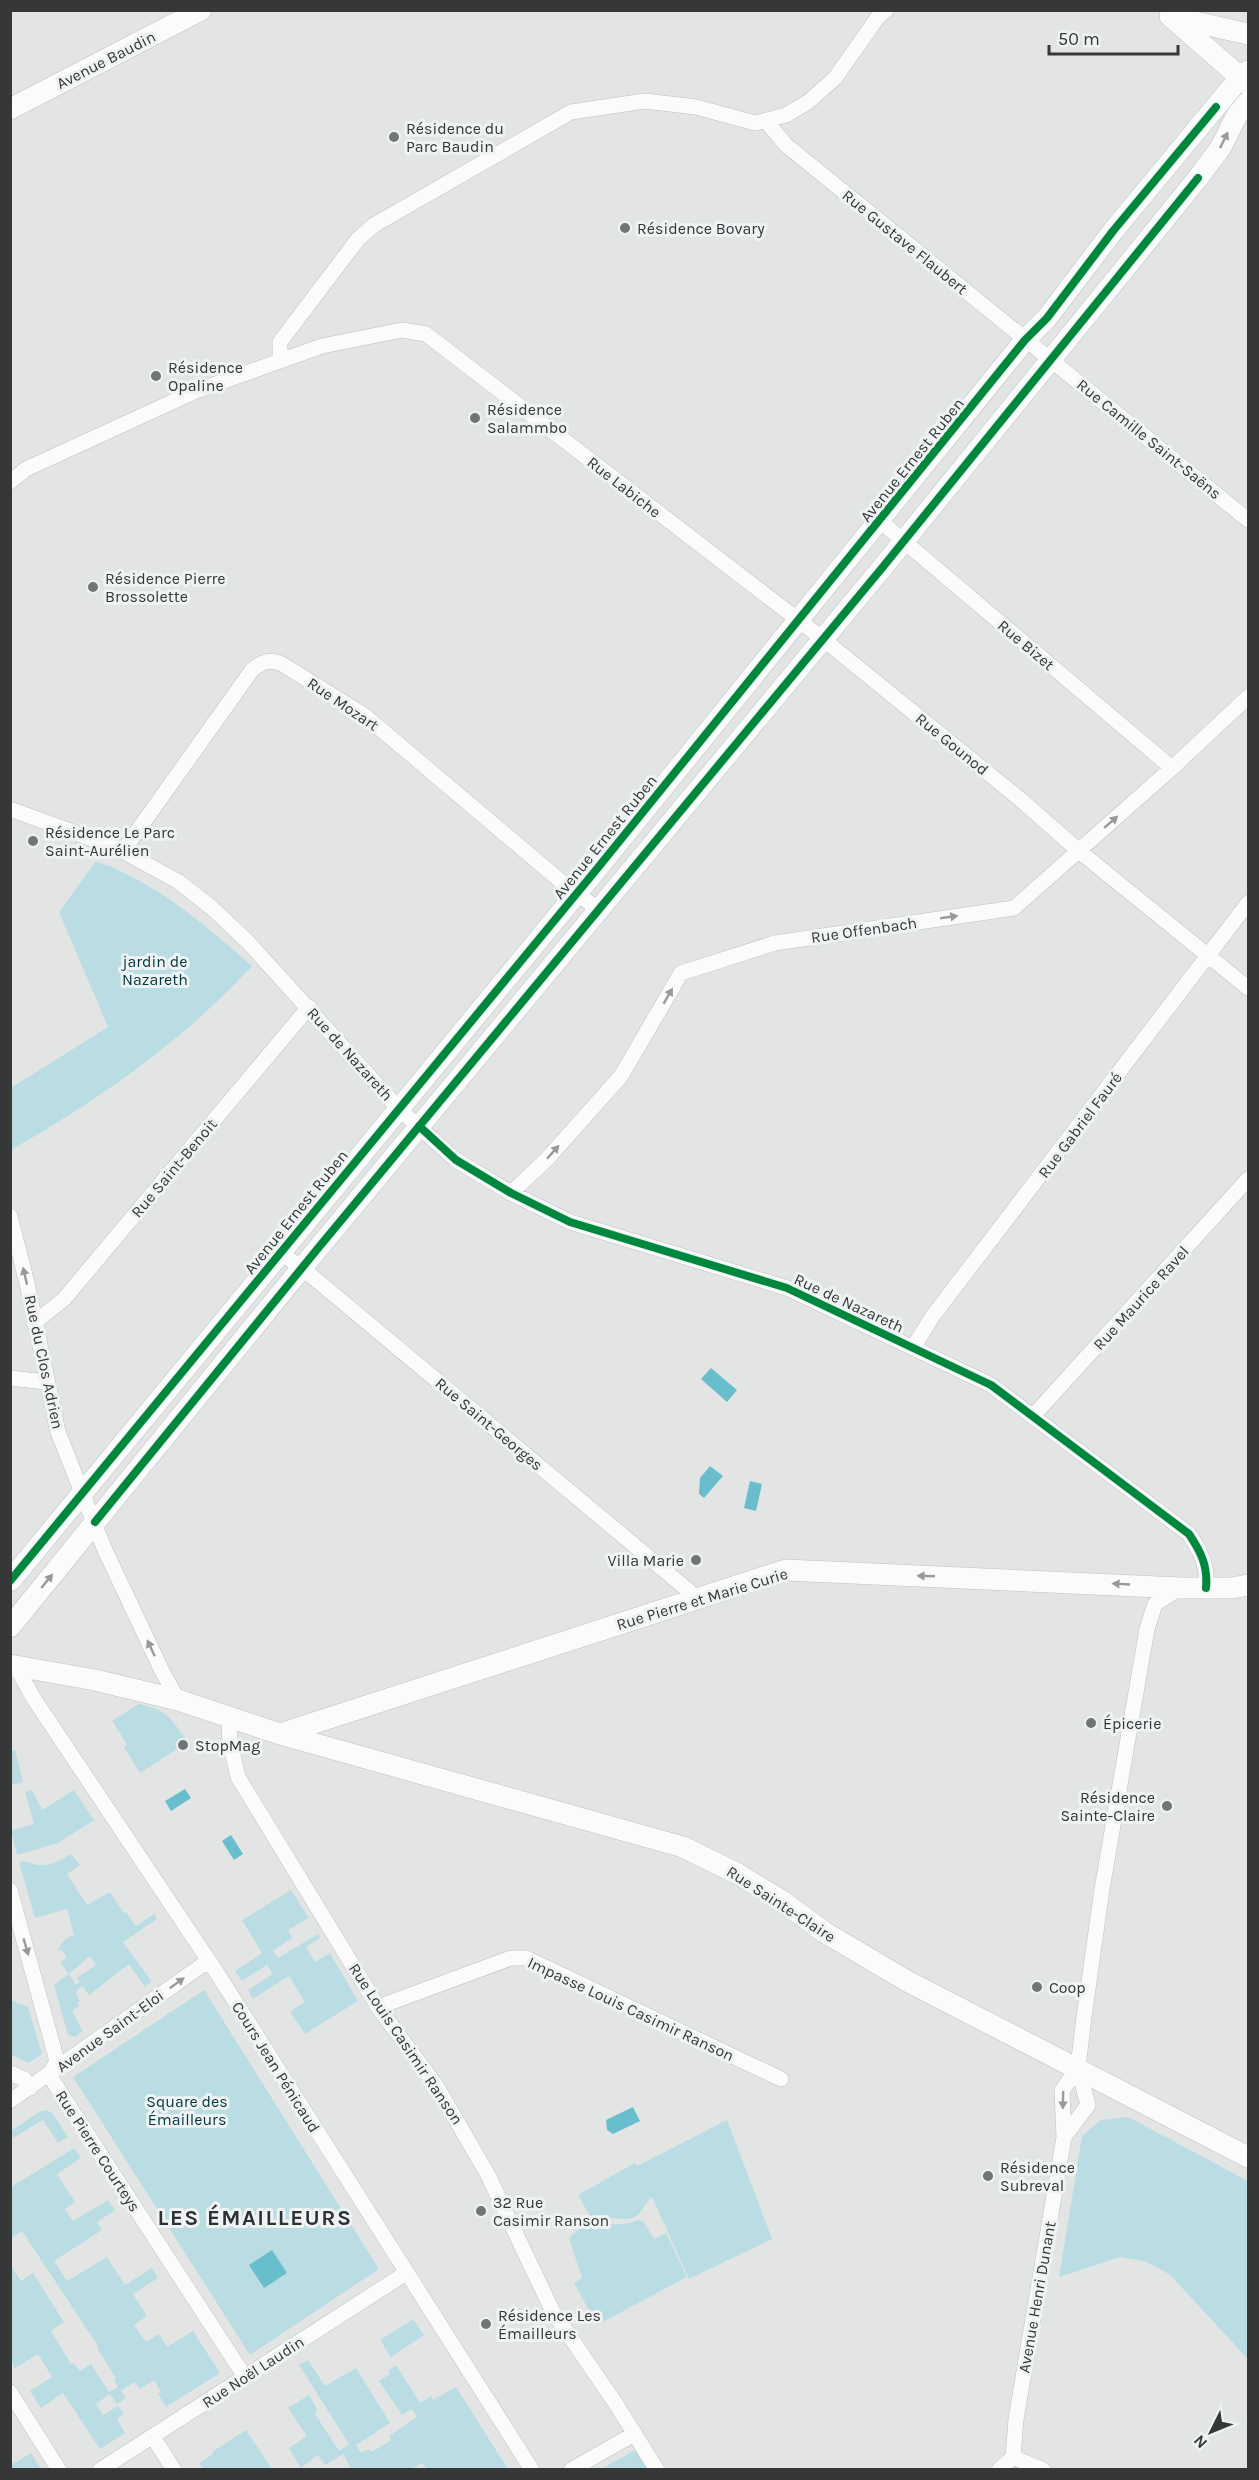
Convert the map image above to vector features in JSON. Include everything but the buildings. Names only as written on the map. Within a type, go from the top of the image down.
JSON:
[{"type":"street","name":"Avenue Baudin","points":[[10,109],[201,10]]},
{"type":"street","points":[[10,482],[26,469],[196,392],[280,361],[280,342],[358,238],[374,225],[419,197],[571,112],[645,101],[696,107],[755,123],[786,115],[808,102],[835,78],[878,17],[886,10]]},
{"type":"street","points":[[1164,13],[1248,34]]},
{"type":"street","points":[[1164,13],[1246,77]]},
{"type":"street","name":"Avenue Ernest Ruben","points":[[10,1581],[576,894],[1025,340],[1047,318],[1113,231],[1246,77]]},
{"type":"street","points":[[10,1627],[302,1268],[903,542],[1198,178],[1221,147],[1237,115],[1248,102]]},
{"type":"street","name":"Rue Gustave Flaubert","points":[[766,121],[786,145],[1050,358]]},
{"type":"street","name":"Rue Labiche","points":[[280,361],[322,346],[402,330],[426,334],[823,639]]},
{"type":"street","name":"Rue Camille Saint-Saëns","points":[[1050,358],[1248,520]]},
{"type":"street","name":"Rue Bizet","points":[[880,521],[1172,768]]},
{"type":"street","name":"Rue Gounod","points":[[823,639],[1021,800],[1078,851]]},
{"type":"street","name":"Rue Mozart","points":[[123,851],[252,670],[261,662],[272,660],[364,715],[576,894],[598,909]]},
{"type":"street","name":"Rue Offenbach","points":[[511,1193],[547,1159],[621,1076],[681,973],[775,943],[1014,908],[1172,768],[1248,697]]},
{"type":"street","name":"Rue de Nazareth","points":[[10,809],[123,851],[179,882],[212,908],[248,942],[399,1109],[456,1160],[511,1193],[570,1222],[786,1288],[991,1385],[1189,1534],[1202,1552],[1207,1571],[1206,1588]]},
{"type":"street","points":[[1078,851],[1248,987]]},
{"type":"street","name":"Rue Gabriel Fauré","points":[[913,1348],[932,1317],[1248,903]]},
{"type":"street","name":"Rue Saint-Benoit","points":[[34,1323],[64,1299],[309,1007]]},
{"type":"street","name":"Rue Maurice Ravel","points":[[1033,1416],[1248,1179]]},
{"type":"street","name":"Rue du Clos Adrien","points":[[10,1216],[27,1284],[58,1432],[98,1533],[162,1671],[178,1700]]},
{"type":"street","name":"Rue Saint-Georges","points":[[280,1253],[302,1268],[688,1592],[691,1600]]},
{"type":"street","points":[[10,1377],[46,1382]]},
{"type":"street","name":"Rue Pierre et Marie Curie","points":[[280,1734],[786,1570],[1180,1588],[1248,1585]]},
{"type":"street","points":[[1078,2067],[1102,1889],[1147,1629],[1155,1604],[1180,1588]]},
{"type":"street","name":"Rue Sainte-Claire","points":[[13,1666],[128,1687],[178,1700],[280,1734],[683,1846],[738,1874],[782,1901],[824,1932],[908,1980],[1248,2157]]},
{"type":"street","name":"Cours Jean Pénicaud","points":[[13,1666],[208,1961],[532,2469]]},
{"type":"street","name":"Rue Louis Casimir Ranson","points":[[229,1716],[230,1743],[238,1777],[378,2007],[438,2087],[488,2175],[553,2312],[657,2469]]},
{"type":"street","points":[[10,1890],[57,2061],[49,2075]]},
{"type":"street","name":"Impasse Louis Casimir Ranson","points":[[378,2007],[511,1958],[526,1958],[781,2079]]},
{"type":"street","name":"Avenue Saint-Eloi","points":[[10,2101],[208,1961]]},
{"type":"street","name":"Avenue Henri Dunant","points":[[1064,2137],[1088,2105],[1078,2067]]},
{"type":"street","name":"Avenue Henri Dunant","points":[[1013,2457],[1016,2419],[1064,2137],[1062,2091],[1078,2067]]},
{"type":"street","points":[[10,2073],[24,2079],[30,2088]]},
{"type":"street","name":"Rue Pierre Courteys","points":[[49,2075],[244,2377]]},
{"type":"street","name":"Rue Noël Laudin","points":[[100,2469],[406,2273]]},
{"type":"street","points":[[10,2392],[60,2469]]},
{"type":"street","points":[[571,2469],[634,2434]]},
{"type":"street","points":[[153,2437],[174,2469]]},
{"type":"street","points":[[999,2469],[1013,2457],[1043,2469]]},
{"type":"green space","name":"jardin de Nazareth","points":[[96,861],[160,893],[198,920],[252,966],[197,1020],[139,1067],[44,1131],[11,1150],[11,1088],[108,1027],[59,912]]},
{"type":"green space","points":[[139,1704],[163,1713],[173,1721],[188,1742],[140,1773],[124,1747],[127,1744],[112,1721]]},
{"type":"green space","points":[[15,1750],[23,1782],[11,1785],[11,1751]]},
{"type":"green space","points":[[32,1790],[42,1810],[74,1790],[94,1820],[58,1843],[17,1855],[11,1831],[34,1824],[25,1792]]},
{"type":"green space","points":[[71,1854],[80,1865],[67,1874],[87,1905],[110,1892],[136,1926],[154,1914],[157,1919],[123,1942],[152,1982],[145,1987],[129,1964],[89,1995],[82,1986],[76,1994],[80,2001],[77,2003],[79,2006],[72,2011],[83,2031],[75,2037],[68,2035],[54,1985],[69,1974],[60,1962],[67,1958],[62,1950],[58,1951],[60,1945],[68,1937],[74,1935],[67,1909],[35,1918],[19,1862],[47,1865]],"holes":[[[90,1956],[96,1965],[77,1978],[80,1982],[76,1985],[69,1974]]]},
{"type":"green space","points":[[291,1890],[309,1918],[288,1930],[292,1938],[273,1951],[278,1958],[318,1934],[320,1938],[306,1947],[315,1962],[330,1953],[358,2001],[305,2034],[290,2012],[305,2002],[289,1976],[253,1999],[248,1990],[273,1974],[267,1965],[242,1981],[235,1971],[262,1953],[242,1920]]},
{"type":"green space","name":"Square des Émailleurs","points":[[204,1990],[379,2269],[250,2355],[73,2077]]},
{"type":"green space","points":[[10,2000],[28,2007],[42,2054],[29,2063],[11,2055]]},
{"type":"green space","points":[[46,2110],[53,2114],[68,2137],[58,2143],[43,2120],[13,2138],[11,2131],[39,2112]]},
{"type":"green space","points":[[1128,2117],[1248,2181],[1248,2359],[1169,2274],[1144,2261],[1120,2257],[1059,2277],[1082,2136],[1101,2120]]},
{"type":"green space","points":[[727,2120],[772,2239],[689,2279],[652,2197],[638,2214],[631,2218],[591,2218],[578,2195],[635,2163],[637,2166]]},
{"type":"green space","points":[[74,2148],[81,2158],[57,2174],[75,2202],[65,2209],[73,2221],[108,2200],[115,2210],[97,2222],[102,2230],[54,2261],[67,2281],[107,2257],[125,2285],[152,2268],[158,2278],[133,2294],[147,2316],[134,2325],[146,2342],[159,2334],[167,2347],[193,2331],[220,2373],[166,2407],[158,2394],[161,2392],[154,2380],[140,2389],[135,2382],[121,2391],[126,2398],[117,2404],[110,2394],[96,2404],[103,2415],[118,2406],[124,2414],[117,2419],[125,2433],[100,2449],[63,2393],[41,2408],[30,2391],[52,2377],[38,2354],[15,2368],[11,2360],[11,2266],[21,2281],[33,2273],[64,2322],[51,2331],[71,2364],[74,2363],[80,2371],[91,2364],[109,2392],[118,2387],[114,2380],[116,2378],[97,2348],[98,2346],[22,2231],[11,2238],[11,2187]]},
{"type":"green space","points":[[643,2221],[654,2239],[666,2233],[687,2277],[597,2325],[574,2283],[582,2278],[569,2238],[587,2225],[620,2224]]},
{"type":"green space","points":[[413,2319],[424,2335],[391,2357],[380,2340]]},
{"type":"green space","points":[[308,2360],[325,2386],[356,2368],[390,2423],[356,2445],[361,2453],[369,2449],[372,2452],[391,2440],[389,2436],[417,2417],[412,2409],[402,2415],[379,2381],[390,2374],[388,2371],[396,2365],[420,2403],[431,2396],[433,2400],[456,2387],[508,2469],[427,2469],[422,2463],[411,2469],[351,2469],[343,2454],[325,2465],[318,2455],[301,2468],[289,2448],[307,2436],[288,2408],[309,2395],[317,2409],[315,2414],[339,2451],[349,2444],[299,2365]]},
{"type":"green space","points":[[246,2430],[272,2469],[203,2469],[199,2463]]},
{"type":"green space","points":[[635,2450],[647,2469],[601,2469]]},
{"type":"green space","points":[[31,2453],[41,2469],[11,2469],[11,2465]]},
{"type":"water","points":[[711,1368],[737,1390],[727,1402],[701,1379]]},
{"type":"water","points":[[710,1466],[723,1476],[704,1498],[699,1494],[700,1478]]},
{"type":"water","points":[[750,1481],[762,1484],[756,1511],[744,1508]]},
{"type":"water","points":[[185,1789],[191,1798],[171,1811],[165,1801]]},
{"type":"water","points":[[231,1835],[243,1854],[234,1860],[222,1841]]},
{"type":"water","points":[[633,2107],[640,2121],[613,2134],[607,2130],[606,2120]]},
{"type":"water","points":[[272,2250],[287,2273],[264,2288],[249,2265]]},
{"type":"cycle path","points":[[10,1581],[596,870],[1025,340],[1047,318],[1113,231],[1216,107]]},
{"type":"cycle path","points":[[95,1522],[319,1247],[882,568],[1198,178]]},
{"type":"cycle path","points":[[419,1126],[456,1160],[511,1193],[570,1222],[787,1288],[991,1385],[1189,1534],[1203,1560],[1206,1588]]},
{"type":"place","name":"Résidence du Parc Baudin","points":[[394,137]]},
{"type":"place","name":"Résidence Bovary","points":[[625,228]]},
{"type":"place","name":"Résidence Opaline","points":[[156,376]]},
{"type":"place","name":"Résidence Salammbo","points":[[475,418]]},
{"type":"place","name":"Résidence Pierre Brossolette","points":[[93,587]]},
{"type":"place","name":"Résidence Le Parc Saint-Aurélien","points":[[33,841]]},
{"type":"place","name":"Villa Marie","points":[[696,1560]]},
{"type":"place","name":"Épicerie","points":[[1091,1723]]},
{"type":"place","name":"StopMag","points":[[183,1745]]},
{"type":"place","name":"Résidence Sainte-Claire","points":[[1167,1806]]},
{"type":"place","name":"Coop","points":[[1037,1987]]},
{"type":"place","name":"Résidence Subreval","points":[[988,2176]]},
{"type":"place","name":"32 Rue Casimir Ranson","points":[[481,2211]]},
{"type":"place","name":"Résidence Les Émailleurs","points":[[486,2324]]},
{"type":"district","name":"LES ÉMAILLEURS","points":[[255,2218]]}]
